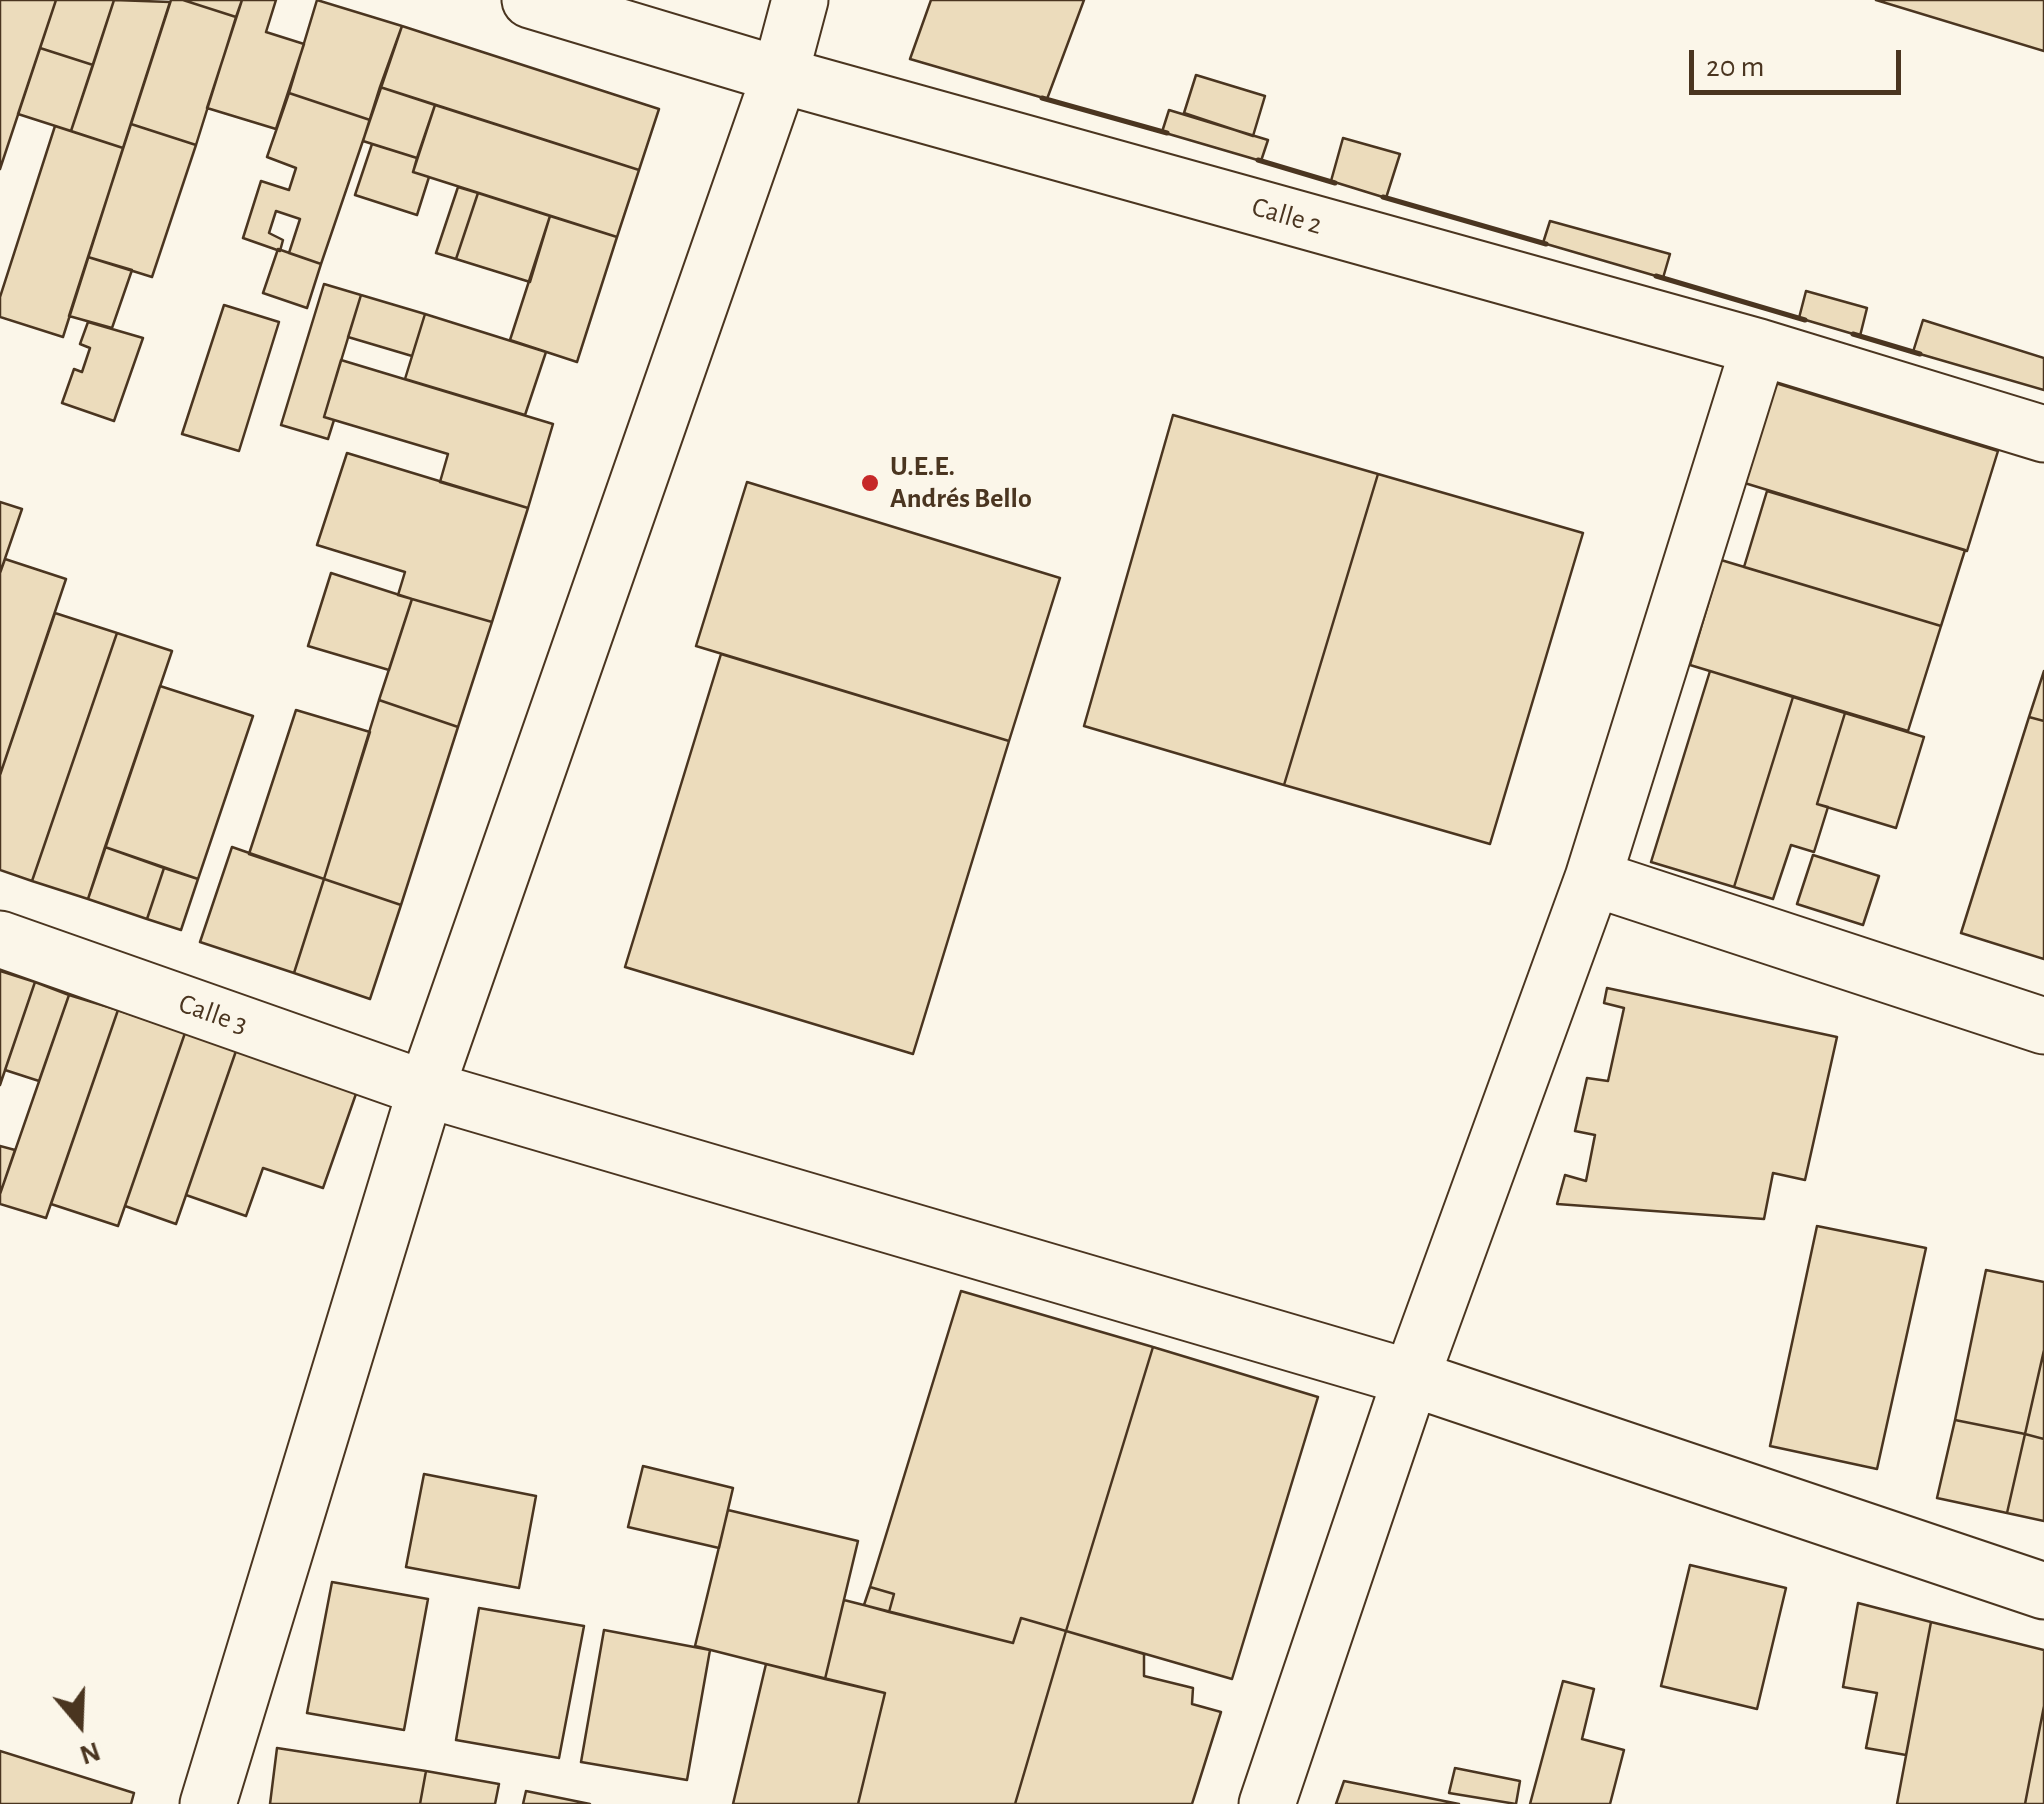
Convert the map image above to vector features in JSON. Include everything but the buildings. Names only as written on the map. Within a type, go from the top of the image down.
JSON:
[{"type":"street","name":"Calle 2","points":[[530,0],[780,75],[1759,348],[2044,434]]},
{"type":"street","points":[[208,1804],[426,1089],[780,75],[800,0]]},
{"type":"street","points":[[1267,1804],[1412,1378],[1593,878],[1759,348]]},
{"type":"street","points":[[1593,878],[2044,1026]]},
{"type":"street","name":"Calle 3","points":[[0,939],[426,1089],[1412,1378],[2044,1590]]},
{"type":"wall","points":[[1042,98],[1167,133]]},
{"type":"wall","points":[[1258,160],[1335,183]]},
{"type":"wall","points":[[1383,197],[1546,244]]},
{"type":"wall","points":[[1656,276],[1805,320]]},
{"type":"wall","points":[[1853,334],[1920,354]]},
{"type":"place","name":"U.E.E. Andrés Bello","points":[[870,483]]}]
